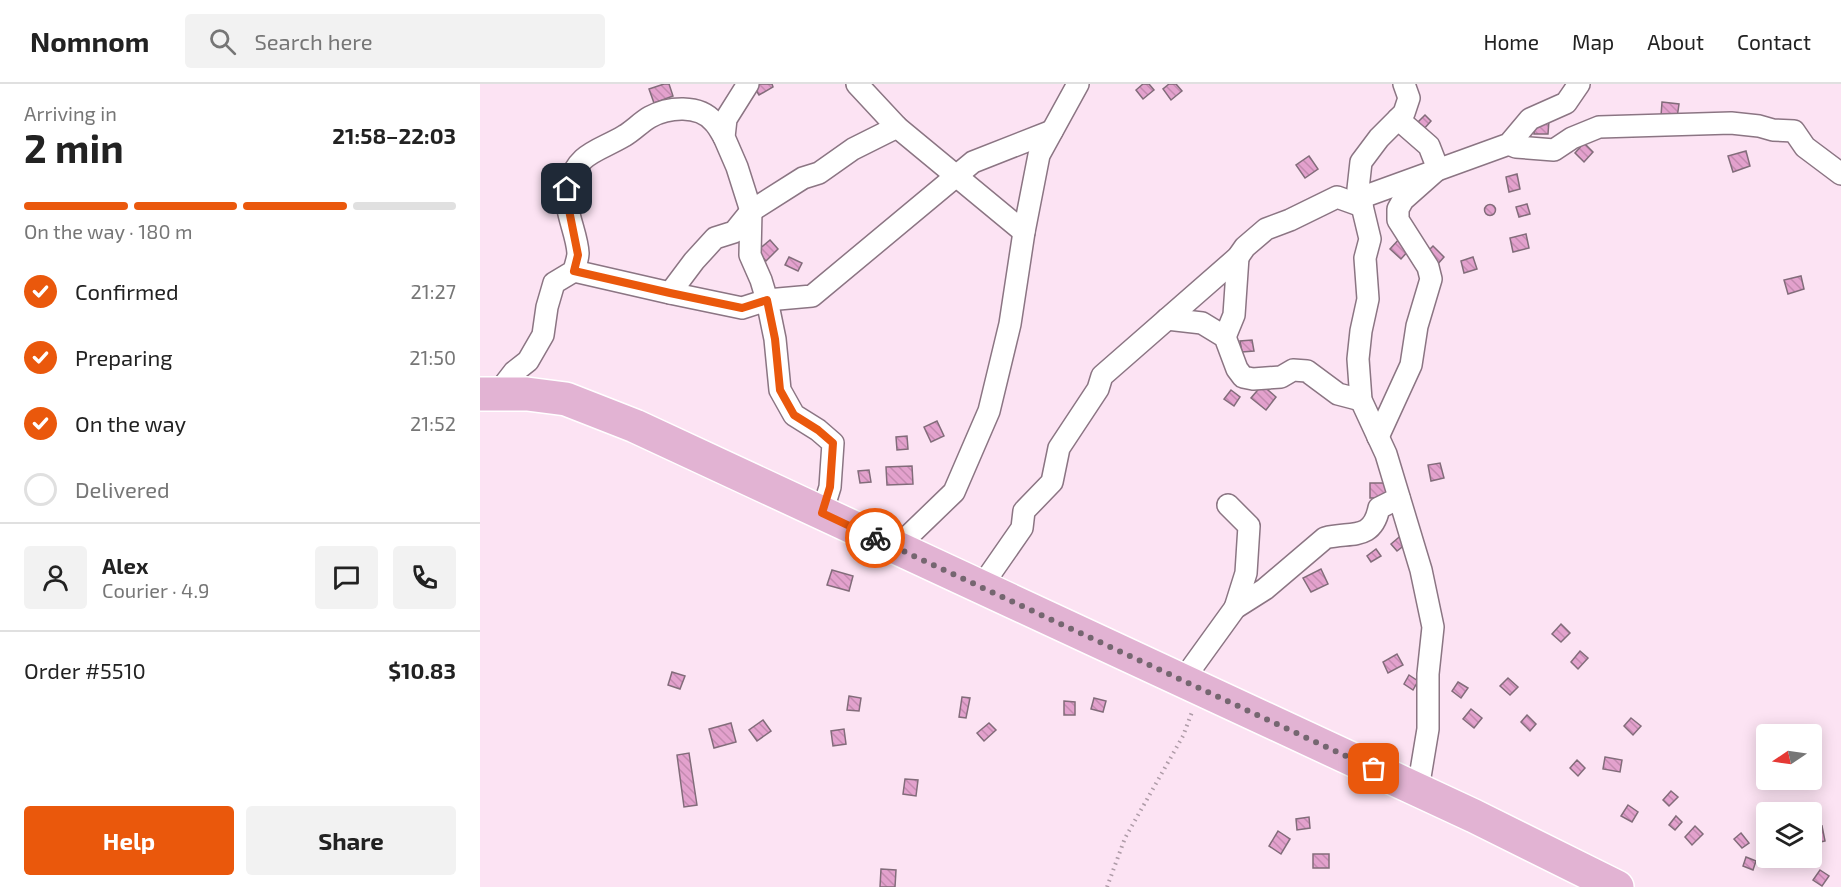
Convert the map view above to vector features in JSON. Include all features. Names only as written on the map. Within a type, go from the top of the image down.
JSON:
[{"type":"main road","points":[[489,394],[527,394],[566,399],[635,426],[1418,789],[1617,887]]},
{"type":"street","points":[[724,137],[726,119],[748,84]]},
{"type":"street","points":[[857,84],[897,127],[1023,232]]},
{"type":"street","points":[[896,548],[954,492],[989,411],[1010,324],[1023,232],[1039,155],[1078,84]]},
{"type":"street","points":[[1404,84],[1409,98],[1404,113],[1379,138],[1361,162],[1358,189],[1370,239],[1365,258],[1368,299],[1358,359],[1361,400],[1386,454],[1420,570],[1433,627],[1428,674],[1428,729],[1418,789]]},
{"type":"street","points":[[981,587],[1022,528],[1024,511],[1052,482],[1059,448],[1098,389],[1102,376],[1238,257],[1266,229],[1337,197],[1361,202],[1438,169],[1509,144],[1530,119],[1566,103],[1579,84]]},
{"type":"street","points":[[574,271],[578,255],[567,189],[573,171],[583,158],[626,135],[650,117],[666,110],[686,109],[704,113],[714,122],[724,137],[751,211],[750,255],[767,300],[775,339],[780,390],[794,415],[818,430],[833,443],[830,487],[822,513]]},
{"type":"street","points":[[1398,119],[1429,146],[1438,169]]},
{"type":"street","points":[[1509,144],[1516,147],[1554,150],[1572,138],[1599,127],[1731,123],[1794,131],[1805,147],[1841,174]]},
{"type":"street","points":[[670,293],[715,238],[734,232],[751,211],[803,178],[819,172],[853,149],[897,127]]},
{"type":"street","points":[[489,394],[528,361],[543,335],[547,307],[554,283],[574,271],[742,308],[767,300],[812,296],[973,162],[1052,131]]},
{"type":"street","points":[[1378,437],[1411,365],[1417,326],[1431,279],[1428,267],[1398,220],[1398,209],[1403,200],[1438,169]]},
{"type":"street","points":[[1225,337],[1234,315],[1238,257]]},
{"type":"street","points":[[1167,319],[1202,323],[1225,337],[1237,369],[1243,377],[1253,379],[1281,377],[1293,370],[1307,371],[1338,394],[1361,400]]},
{"type":"street","points":[[1235,608],[1265,589],[1325,538],[1335,535],[1353,535],[1367,530],[1377,519],[1379,508],[1399,498]]},
{"type":"street","points":[[1192,684],[1235,608],[1246,573],[1249,526],[1228,505]]},
{"type":"path","points":[[1107,887],[1125,838],[1183,736],[1192,684]]},
{"type":"building","points":[[669,84],[673,96],[654,103],[649,89]]},
{"type":"building","points":[[752,84],[772,84],[773,87],[759,95]]},
{"type":"building","points":[[1143,84],[1149,84],[1154,90],[1143,99],[1136,90]]},
{"type":"building","points":[[1169,84],[1176,84],[1182,91],[1171,100],[1163,89]]},
{"type":"building","points":[[1662,102],[1679,104],[1677,118],[1661,116]]},
{"type":"building","points":[[1425,115],[1431,121],[1423,130],[1416,124]]},
{"type":"building","points":[[1535,119],[1549,120],[1548,134],[1534,134]]},
{"type":"building","points":[[1584,143],[1593,152],[1584,162],[1575,153]]},
{"type":"building","points":[[1746,151],[1750,166],[1733,172],[1728,156]]},
{"type":"building","points":[[1309,156],[1318,169],[1305,178],[1296,165]]},
{"type":"building","points":[[1517,174],[1520,189],[1509,192],[1506,177]]},
{"type":"building","points":[[1527,204],[1530,214],[1519,217],[1516,207]]},
{"type":"building","points":[[1490,205],[1494,206],[1494,214],[1490,215],[1486,214],[1485,210],[1486,206]]},
{"type":"building","points":[[1526,234],[1529,248],[1513,252],[1510,238]]},
{"type":"building","points":[[1400,238],[1410,249],[1401,259],[1390,249]]},
{"type":"building","points":[[770,240],[778,249],[766,261],[757,251]]},
{"type":"building","points":[[1433,246],[1444,257],[1437,265],[1425,254]]},
{"type":"building","points":[[789,257],[802,263],[798,271],[785,265]]},
{"type":"building","points":[[1473,257],[1477,269],[1464,273],[1461,261]]},
{"type":"building","points":[[1801,276],[1804,289],[1788,294],[1784,280]]},
{"type":"building","points":[[1252,340],[1254,351],[1242,352],[1240,341]]},
{"type":"building","points":[[1262,385],[1276,397],[1266,410],[1251,398]]},
{"type":"building","points":[[1231,390],[1240,397],[1234,406],[1224,399]]},
{"type":"building","points":[[937,421],[944,436],[931,442],[924,427]]},
{"type":"building","points":[[907,436],[908,449],[897,450],[896,437]]},
{"type":"building","points":[[1440,463],[1444,478],[1431,481],[1428,465]]},
{"type":"building","points":[[912,466],[913,484],[887,485],[886,467]]},
{"type":"building","points":[[869,470],[871,482],[860,483],[858,471]]},
{"type":"building","points":[[1370,483],[1387,483],[1387,498],[1370,498]]},
{"type":"building","points":[[1405,532],[1411,540],[1397,551],[1391,544]]},
{"type":"building","points":[[1376,549],[1381,556],[1371,562],[1367,556]]},
{"type":"building","points":[[1321,569],[1328,584],[1311,592],[1303,578]]},
{"type":"building","points":[[832,570],[853,576],[849,591],[827,585]]},
{"type":"building","points":[[1561,624],[1570,633],[1561,642],[1552,634]]},
{"type":"building","points":[[1580,651],[1588,658],[1578,669],[1571,662]]},
{"type":"building","points":[[1397,654],[1403,665],[1388,673],[1383,662]]},
{"type":"building","points":[[672,672],[685,676],[680,689],[668,685]]},
{"type":"building","points":[[1409,675],[1418,681],[1413,690],[1404,684]]},
{"type":"building","points":[[1508,678],[1518,687],[1510,695],[1500,686]]},
{"type":"building","points":[[1458,682],[1468,688],[1461,698],[1452,691]]},
{"type":"building","points":[[849,696],[861,698],[859,711],[847,710]]},
{"type":"building","points":[[962,697],[970,698],[966,718],[959,717]]},
{"type":"building","points":[[1094,698],[1106,701],[1103,712],[1091,709]]},
{"type":"building","points":[[1064,701],[1075,702],[1075,715],[1064,715]]},
{"type":"building","points":[[1471,709],[1482,718],[1474,728],[1463,719]]},
{"type":"building","points":[[1527,715],[1536,724],[1530,731],[1521,722]]},
{"type":"building","points":[[1631,718],[1641,726],[1633,735],[1624,726]]},
{"type":"building","points":[[763,720],[771,731],[757,741],[749,730]]},
{"type":"building","points":[[731,723],[736,742],[714,748],[709,729]]},
{"type":"building","points":[[989,723],[996,730],[984,741],[977,733]]},
{"type":"building","points":[[844,729],[846,744],[833,746],[831,731]]},
{"type":"building","points":[[689,753],[697,805],[684,807],[677,755]]},
{"type":"building","points":[[1605,757],[1622,760],[1620,772],[1603,769]]},
{"type":"building","points":[[1577,760],[1585,768],[1578,776],[1570,768]]},
{"type":"building","points":[[905,779],[918,780],[916,796],[903,794]]},
{"type":"building","points":[[1671,791],[1678,797],[1669,806],[1663,800]]},
{"type":"building","points":[[1628,805],[1638,812],[1632,822],[1621,816]]},
{"type":"building","points":[[1676,816],[1682,822],[1675,830],[1669,825]]},
{"type":"building","points":[[1309,817],[1310,828],[1297,830],[1296,819]]},
{"type":"building","points":[[1695,826],[1703,834],[1692,845],[1685,837]]},
{"type":"building","points":[[1822,826],[1825,841],[1822,842]]},
{"type":"building","points":[[1278,831],[1290,839],[1281,854],[1269,846]]},
{"type":"building","points":[[1741,833],[1749,843],[1742,848],[1734,839]]},
{"type":"building","points":[[1313,854],[1329,854],[1329,868],[1313,868]]},
{"type":"building","points":[[1746,857],[1756,861],[1753,870],[1743,866]]},
{"type":"building","points":[[881,869],[896,870],[895,887],[880,887]]},
{"type":"building","points":[[1820,870],[1829,876],[1822,886],[1813,880]]},
{"type":"way so far","points":[[875,538],[1374,769]]},
{"type":"route","points":[[567,189],[578,255],[574,271],[742,308],[767,300],[775,339],[780,390],[794,415],[818,430],[833,443],[830,487],[822,513],[875,538]]}]
